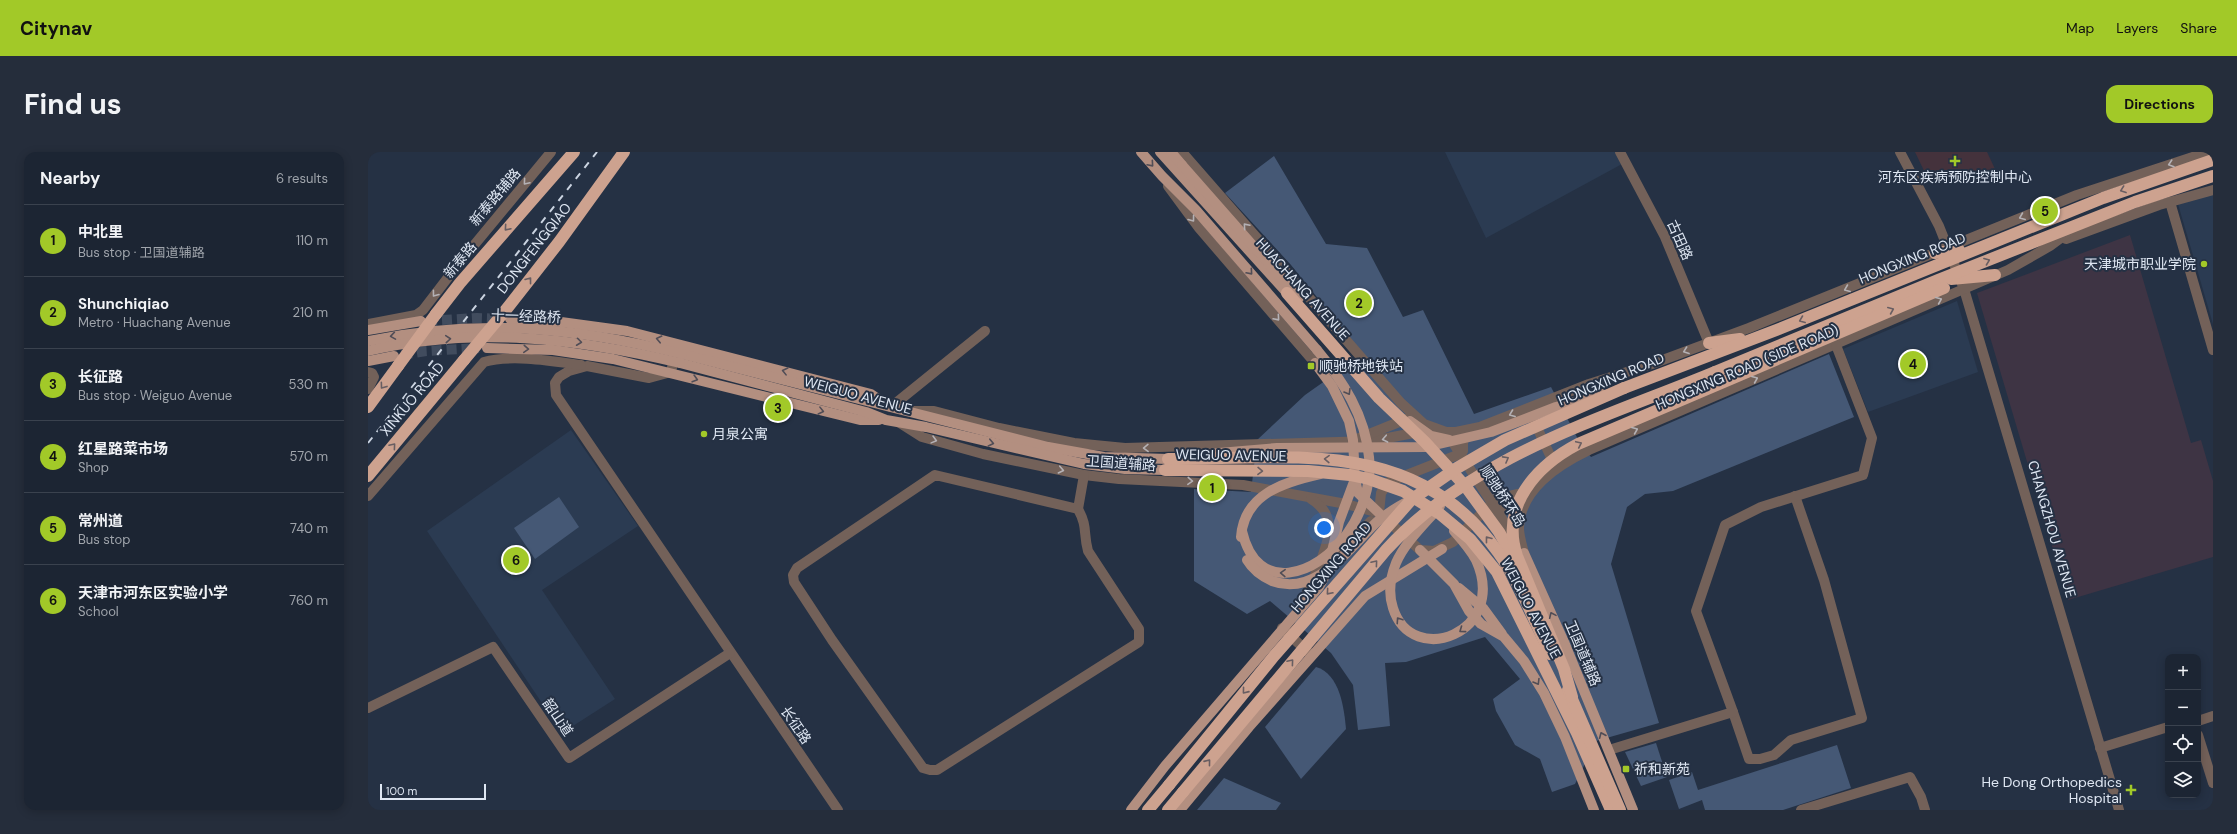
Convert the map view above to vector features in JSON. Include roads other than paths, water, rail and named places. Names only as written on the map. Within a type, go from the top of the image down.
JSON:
[{"type":"highway","points":[[550,177],[574,152]]},
{"type":"highway","name":"DONGFENGQIAO","points":[[464,360],[508,315],[624,152]]},
{"type":"highway","name":"HONGXING ROAD","points":[[1148,803],[1169,786],[1274,656],[1411,500],[1457,468],[1505,440],[1624,388],[1761,336],[1951,252],[1978,248],[2100,193],[2213,160]]},
{"type":"highway","points":[[1963,280],[2078,226],[2135,202],[2213,176]]},
{"type":"highway","name":"新泰路","points":[[396,361],[550,177]]},
{"type":"highway","points":[[1935,253],[1951,252]]},
{"type":"highway","points":[[1168,810],[1184,804],[1238,724],[1386,550],[1411,525],[1449,495],[1509,458],[1715,372],[1941,284],[1995,275]]},
{"type":"highway","points":[[1526,578],[1514,549],[1513,518],[1517,504],[1527,486],[1536,474],[1556,456],[1578,444],[1941,284]]},
{"type":"highway","name":"HUACHANG AVENUE","points":[[1287,293],[1379,398],[1425,442],[1466,487],[1499,532],[1526,578]]},
{"type":"highway","points":[[1709,343],[1761,336]]},
{"type":"highway","name":"XINKUO ROAD","points":[[368,476],[464,360]]},
{"type":"highway","points":[[368,407],[396,361]]},
{"type":"highway","name":"WEIGUO AVENUE","points":[[1166,464],[1346,461],[1386,469],[1421,483],[1468,518],[1498,552],[1511,574],[1572,697],[1620,810]]},
{"type":"highway","name":"WEIGUO AVENUE","points":[[1166,464],[1350,475],[1386,484],[1412,495],[1440,514],[1470,538],[1497,572],[1577,733],[1611,810]]},
{"type":"highway","name":"WEIGUO AVENUE","points":[[1526,578],[1564,669],[1572,697]]},
{"type":"main road","points":[[550,177],[567,152]]},
{"type":"main road","points":[[1141,152],[1224,242],[1340,380],[1357,410],[1367,440],[1369,456],[1368,483],[1355,520],[1341,541],[1314,564],[1298,571],[1283,574],[1264,568],[1249,554],[1242,531]]},
{"type":"main road","name":"HUACHANG AVENUE","points":[[1160,152],[1287,293]]},
{"type":"main road","points":[[1171,152],[1380,391],[1414,424],[1437,438],[1459,440]]},
{"type":"main road","points":[[508,315],[600,326],[678,343],[871,394],[889,406]]},
{"type":"main road","points":[[368,330],[418,318]]},
{"type":"main road","name":"十一经路桥","points":[[368,341],[452,329],[533,328],[598,336],[681,359]]},
{"type":"main road","points":[[368,351],[431,341],[498,337],[580,342],[681,359]]},
{"type":"main road","points":[[487,348],[577,353],[670,372],[719,386],[860,420],[886,420]]},
{"type":"main road","name":"WEIGUO AVENUE","points":[[681,359],[867,407],[889,406],[908,411],[927,422]]},
{"type":"main road","points":[[368,361],[396,361]]},
{"type":"main road","points":[[1315,363],[1332,386],[1345,410],[1353,440],[1355,479],[1361,497],[1379,513]]},
{"type":"main road","points":[[1166,464],[1277,448],[1426,447],[1502,429],[1556,407],[1624,388]]},
{"type":"main road","name":"WEIGUO AVENUE","points":[[867,407],[886,420],[900,423],[927,422],[1082,453],[1166,464]]},
{"type":"main road","points":[[1326,473],[1286,483],[1263,494],[1253,503],[1247,514],[1242,531],[1241,544],[1244,554],[1256,571],[1279,583],[1292,584],[1311,579],[1325,571],[1378,521],[1399,506],[1411,500]]},
{"type":"main road","points":[[1131,810],[1148,803],[1157,776],[1322,583],[1328,565],[1334,531],[1355,479]]},
{"type":"main road","points":[[1440,514],[1471,551],[1480,573],[1482,590],[1480,607],[1470,623],[1456,634],[1431,639],[1412,632],[1398,619],[1391,604],[1390,585],[1395,565],[1402,553],[1449,495]]},
{"type":"main road","points":[[1184,804],[1364,596],[1442,549]]},
{"type":"main road","points":[[1442,549],[1442,563],[1445,574]]},
{"type":"main road","points":[[1420,550],[1454,584],[1470,612],[1477,620],[1504,637],[1524,661],[1556,718],[1594,810]]},
{"type":"main road","name":"卫国道辅路","points":[[1524,553],[1561,635],[1633,810]]},
{"type":"main road","points":[[1407,571],[1421,567],[1445,574]]},
{"type":"main road","points":[[1524,661],[1561,635]]},
{"type":"main road","points":[[1588,793],[1621,780]]},
{"type":"street","name":"新泰路辅路","points":[[418,318],[460,261],[551,152]]},
{"type":"street","points":[[604,181],[630,152]]},
{"type":"street","name":"HUACHANG AVENUE","points":[[1182,152],[1400,403],[1424,424],[1446,432]]},
{"type":"street","name":"古田路","points":[[1620,152],[1664,237],[1709,343]]},
{"type":"street","points":[[1900,152],[1951,252]]},
{"type":"street","points":[[1904,152],[1951,252]]},
{"type":"street","points":[[1951,252],[2044,208],[2100,193],[2208,152]]},
{"type":"street","points":[[1162,176],[1199,228],[1315,363]]},
{"type":"street","points":[[2050,246],[2086,231],[2170,202],[2213,190]]},
{"type":"street","points":[[2170,202],[2213,350]]},
{"type":"street","points":[[1995,275],[2020,264],[2050,246],[2078,226]]},
{"type":"street","name":"CHANGZHOU AVENUE","points":[[1951,252],[1963,280],[2120,810]]},
{"type":"street","points":[[1353,440],[1379,440],[1418,432],[1446,432],[1480,427],[1589,384],[1709,343],[1780,316],[1935,253]]},
{"type":"street","name":"HONGXING ROAD (SIDE ROAD)","points":[[1525,505],[1537,486],[1556,468],[1588,450],[1836,345],[1963,280]]},
{"type":"street","points":[[368,324],[418,318]]},
{"type":"street","points":[[889,406],[985,331]]},
{"type":"street","points":[[670,372],[678,343]]},
{"type":"street","points":[[1795,496],[1824,580],[1862,718],[1791,740],[1774,755],[1749,760],[1696,611],[1725,525],[1761,507],[1795,496],[1863,475],[1872,438],[1836,345]]},
{"type":"street","points":[[368,496],[484,362],[497,359],[524,359],[587,366]]},
{"type":"street","name":"长征路","points":[[670,372],[649,378],[587,366],[568,370],[559,377],[555,383],[556,395],[838,810]]},
{"type":"street","points":[[368,372],[372,373],[374,377],[368,389]]},
{"type":"street","points":[[1528,408],[1556,468]]},
{"type":"street","name":"卫国道辅路","points":[[908,411],[934,411],[999,428],[1102,447],[1125,448],[1353,440]]},
{"type":"street","points":[[1353,440],[1415,416]]},
{"type":"street","name":"卫国道辅路","points":[[900,423],[922,437],[983,454],[1084,475],[1119,479],[1243,485],[1346,504],[1379,513]]},
{"type":"street","points":[[1328,565],[1379,513],[1381,493],[1389,482],[1460,454],[1463,451],[1463,441],[1465,438],[1480,427]]},
{"type":"street","name":"顺驰桥环岛","points":[[1446,432],[1491,506],[1524,553]]},
{"type":"street","points":[[1243,485],[1244,444]]},
{"type":"street","points":[[1078,509],[936,475],[797,568],[793,575],[794,582],[832,640],[923,768],[938,770],[1139,642],[1139,629],[1088,551],[1085,540],[1085,522],[1078,509],[1084,475]]},
{"type":"street","points":[[1491,506],[1517,494],[1532,493]]},
{"type":"street","points":[[1300,607],[1311,586],[1334,531],[1326,513],[1309,498]]},
{"type":"street","points":[[1491,506],[1514,508],[1525,505]]},
{"type":"street","name":"卫国道辅路","points":[[1524,553],[1519,528],[1525,505]]},
{"type":"street","name":"顺驰桥环岛","points":[[1442,549],[1454,542],[1491,506]]},
{"type":"street","points":[[1379,513],[1420,550],[1434,551],[1442,549]]},
{"type":"street","points":[[1282,628],[1312,655]]},
{"type":"street","name":"韶山道","points":[[368,708],[494,647],[569,758],[730,653]]},
{"type":"street","points":[[1608,750],[1733,712]]},
{"type":"street","points":[[2201,717],[2213,713]]},
{"type":"street","points":[[2201,720],[2213,716]]},
{"type":"street","points":[[2101,749],[2165,728]]},
{"type":"street","points":[[2101,749],[2165,731]]},
{"type":"street","points":[[2201,744],[2213,783]]},
{"type":"street","points":[[1801,810],[1910,777],[1922,797],[1925,810]]},
{"type":"tunnel","points":[[427,321],[477,318],[504,319]]},
{"type":"tunnel","points":[[402,355],[426,351],[479,348]]},
{"type":"railway","points":[[368,443],[597,152]]},
{"type":"place","name":"河东区疾病预防控制中心","points":[[1955,161]]},
{"type":"place","name":"常州道","points":[[2045,211]]},
{"type":"place","name":"天津城市职业学院","points":[[2204,264]]},
{"type":"place","name":"Shunchiqiao","points":[[1359,303]]},
{"type":"place","name":"红星路菜市场","points":[[1913,364]]},
{"type":"place","name":"顺驰桥地铁站","points":[[1311,366]]},
{"type":"place","name":"长征路","points":[[778,408]]},
{"type":"place","name":"月泉公寓","points":[[704,434]]},
{"type":"place","name":"中北里","points":[[1212,488]]},
{"type":"place","name":"天津市河东区实验小学","points":[[516,560]]},
{"type":"place","name":"祈和新苑","points":[[1626,769]]},
{"type":"place","name":"He Dong Orthopedics Hospital","points":[[2131,790]]}]
